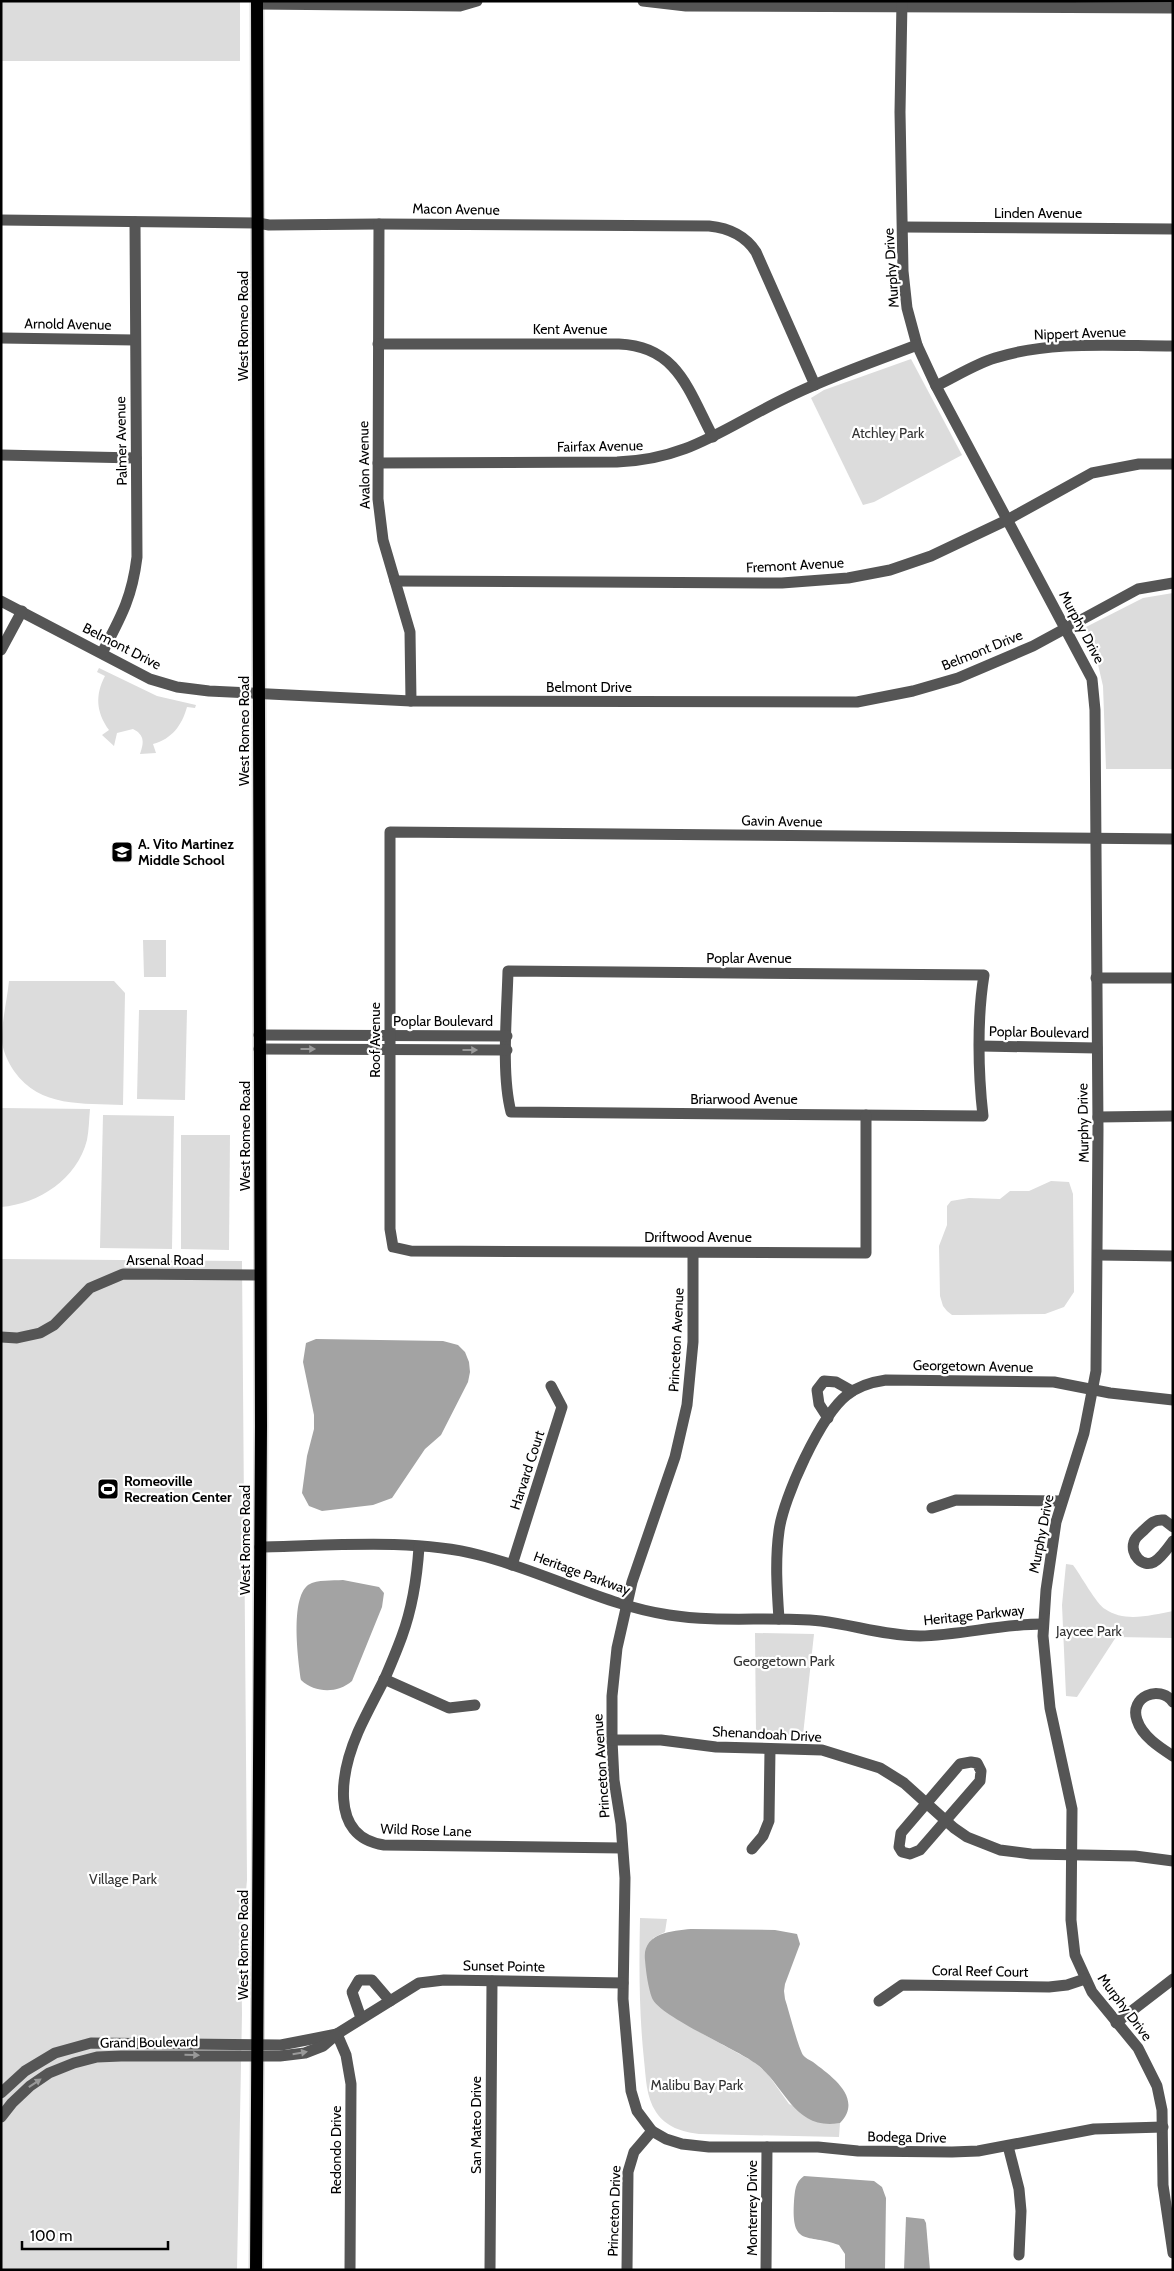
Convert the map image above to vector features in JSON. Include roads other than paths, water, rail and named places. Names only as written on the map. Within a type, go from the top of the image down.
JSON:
[{"type":"main road","name":"West Romeo Road","points":[[256,2270],[260,1547],[257,3]]},
{"type":"street","points":[[257,3],[460,6],[477,1]]},
{"type":"street","points":[[643,1],[686,6],[902,4],[1173,8]]},
{"type":"street","name":"Murphy Drive","points":[[902,4],[900,112],[903,271],[907,308],[917,345],[936,386],[1092,679],[1095,710],[1098,1345],[1094,1389],[1084,1434],[1061,1501],[1056,1522],[1043,1624],[1050,1708],[1072,1809],[1072,1934],[1075,1954],[1084,1979],[1099,2002],[1138,2048],[1153,2076],[1161,2104],[1163,2186],[1173,2253]]},
{"type":"street","name":"Macon Avenue","points":[[1,220],[258,224],[269,226],[379,224],[709,226],[727,229],[745,239],[756,252],[815,385]]},
{"type":"street","name":"Palmer Avenue","points":[[102,653],[124,611],[133,584],[136,557],[135,222]]},
{"type":"street","name":"Avalon Avenue","points":[[379,224],[378,462],[380,521],[385,547],[410,632],[410,701]]},
{"type":"street","name":"Linden Avenue","points":[[902,227],[1173,228]]},
{"type":"street","name":"Arnold Avenue","points":[[1,338],[135,340]]},
{"type":"street","name":"Kent Avenue","points":[[378,344],[619,344],[643,346],[664,357],[679,372],[713,437]]},
{"type":"street","name":"Fairfax Avenue","points":[[378,462],[633,462],[667,456],[713,437],[785,398],[917,345]]},
{"type":"street","name":"Nippert Avenue","points":[[936,386],[993,358],[1031,349],[1067,346],[1173,346]]},
{"type":"street","points":[[1,455],[136,458]]},
{"type":"street","name":"Fremont Avenue","points":[[395,581],[772,583],[823,581],[868,575],[931,556],[1007,520],[1092,473],[1139,464],[1173,464]]},
{"type":"street","name":"Belmont Drive","points":[[1,601],[150,678],[177,687],[209,691],[410,701],[857,702],[914,691],[958,678],[1033,646],[1138,590],[1173,583]]},
{"type":"street","points":[[1,650],[22,611]]},
{"type":"street","name":"Gavin Avenue","points":[[390,832],[1173,839]]},
{"type":"street","name":"Roof Avenue","points":[[390,832],[390,1229],[393,1247]]},
{"type":"street","name":"Poplar Avenue","points":[[507,1036],[508,971],[984,975],[981,994],[981,1046]]},
{"type":"street","points":[[1096,978],[1173,978]]},
{"type":"street","name":"Poplar Boulevard","points":[[259,1035],[507,1036]]},
{"type":"street","name":"Briarwood Avenue","points":[[507,1036],[508,1100],[511,1112],[984,1116],[981,1046]]},
{"type":"street","name":"Poplar Boulevard","points":[[981,1046],[1096,1048]]},
{"type":"street","points":[[259,1049],[507,1050]]},
{"type":"street","name":"Driftwood Avenue","points":[[393,1247],[411,1251],[866,1253],[866,1115]]},
{"type":"street","points":[[1098,1116],[1173,1116]]},
{"type":"street","name":"Princeton Avenue","points":[[652,2131],[633,2100],[623,1983],[625,1878],[612,1740],[614,1674],[632,1582],[674,1457],[687,1405],[693,1342],[693,1253]]},
{"type":"street","points":[[1098,1255],[1173,1256]]},
{"type":"street","name":"Arsenal Road","points":[[1,1337],[17,1338],[40,1333],[54,1325],[90,1288],[122,1274],[260,1275]]},
{"type":"street","name":"Georgetown Avenue","points":[[778,1619],[777,1556],[782,1514],[803,1462],[828,1418],[839,1402],[852,1392],[875,1382],[906,1380],[1054,1382],[1136,1397],[1173,1400]]},
{"type":"street","points":[[828,1418],[819,1404],[817,1390],[824,1381],[836,1382],[852,1392]]},
{"type":"street","name":"Harvard Court","points":[[512,1564],[562,1407],[551,1386]]},
{"type":"street","points":[[932,1508],[956,1500],[1061,1501]]},
{"type":"street","points":[[1172,1526],[1164,1520],[1151,1523],[1136,1538],[1133,1548],[1134,1553],[1141,1561],[1151,1563],[1156,1561],[1173,1541]]},
{"type":"street","name":"Heritage Parkway","points":[[260,1547],[419,1546],[444,1548],[478,1554],[544,1574],[614,1603],[667,1615],[699,1619],[820,1621],[886,1634],[918,1636],[946,1635],[1023,1624],[1043,1624]]},
{"type":"street","name":"Wild Rose Lane","points":[[419,1546],[413,1599],[402,1635],[350,1753],[343,1788],[348,1823],[363,1838],[384,1845],[622,1848]]},
{"type":"street","points":[[384,1678],[449,1708],[475,1705]]},
{"type":"street","points":[[1173,1702],[1164,1694],[1151,1693],[1140,1700],[1135,1712],[1138,1724],[1154,1744],[1173,1756]]},
{"type":"street","name":"Shenandoah Drive","points":[[612,1740],[661,1740],[716,1747],[822,1750],[880,1768],[904,1783],[946,1822],[967,1837],[1000,1850],[1072,1856],[1135,1856],[1173,1861]]},
{"type":"street","points":[[752,1849],[763,1836],[769,1821],[770,1749]]},
{"type":"street","points":[[977,1763],[981,1771],[980,1781],[946,1822],[920,1850],[910,1854],[902,1852],[899,1846],[901,1833],[926,1802],[960,1764],[977,1763]]},
{"type":"street","name":"Coral Reef Court","points":[[879,2001],[902,1985],[1049,1987],[1067,1985],[1084,1979]]},
{"type":"street","points":[[1116,2023],[1173,1979]]},
{"type":"street","points":[[361,2018],[352,1992],[358,1980],[372,1980],[390,2001]]},
{"type":"street","name":"Sunset Pointe","points":[[257,2050],[305,2053],[323,2046],[361,2018],[419,1983],[444,1980],[623,1983]]},
{"type":"street","name":"San Mateo Drive","points":[[490,2270],[492,1981]]},
{"type":"street","name":"Redondo Drive","points":[[337,2034],[346,2055],[352,2084],[350,2270]]},
{"type":"street","name":"Grand Boulevard","points":[[1,2093],[24,2071],[55,2054],[91,2043],[257,2050]]},
{"type":"street","name":"Grand Boulevard","points":[[1,2117],[12,2103],[30,2086],[50,2073],[74,2063],[97,2057],[257,2050]]},
{"type":"street","name":"Bodega Drive","points":[[652,2131],[666,2139],[682,2144],[709,2147],[952,2152],[978,2151],[1094,2129],[1163,2127]]},
{"type":"street","name":"Princeton Drive","points":[[627,2270],[628,2172],[634,2152],[652,2131]]},
{"type":"street","points":[[1008,2146],[1019,2189],[1021,2211],[1019,2255]]},
{"type":"street","name":"Monterrey Drive","points":[[766,2270],[767,2147]]},
{"type":"place","name":"A. Vito Martinez Middle School","points":[[122,852]]},
{"type":"place","name":"Romeoville Recreation Center","points":[[108,1489]]},
{"type":"park label","name":"Atchley Park","points":[[888,433]]},
{"type":"park label","name":"Jaycee Park","points":[[1089,1631]]},
{"type":"park label","name":"Georgetown Park","points":[[784,1661]]},
{"type":"park label","name":"Village Park","points":[[123,1879]]},
{"type":"park label","name":"Malibu Bay Park","points":[[697,2085]]}]
